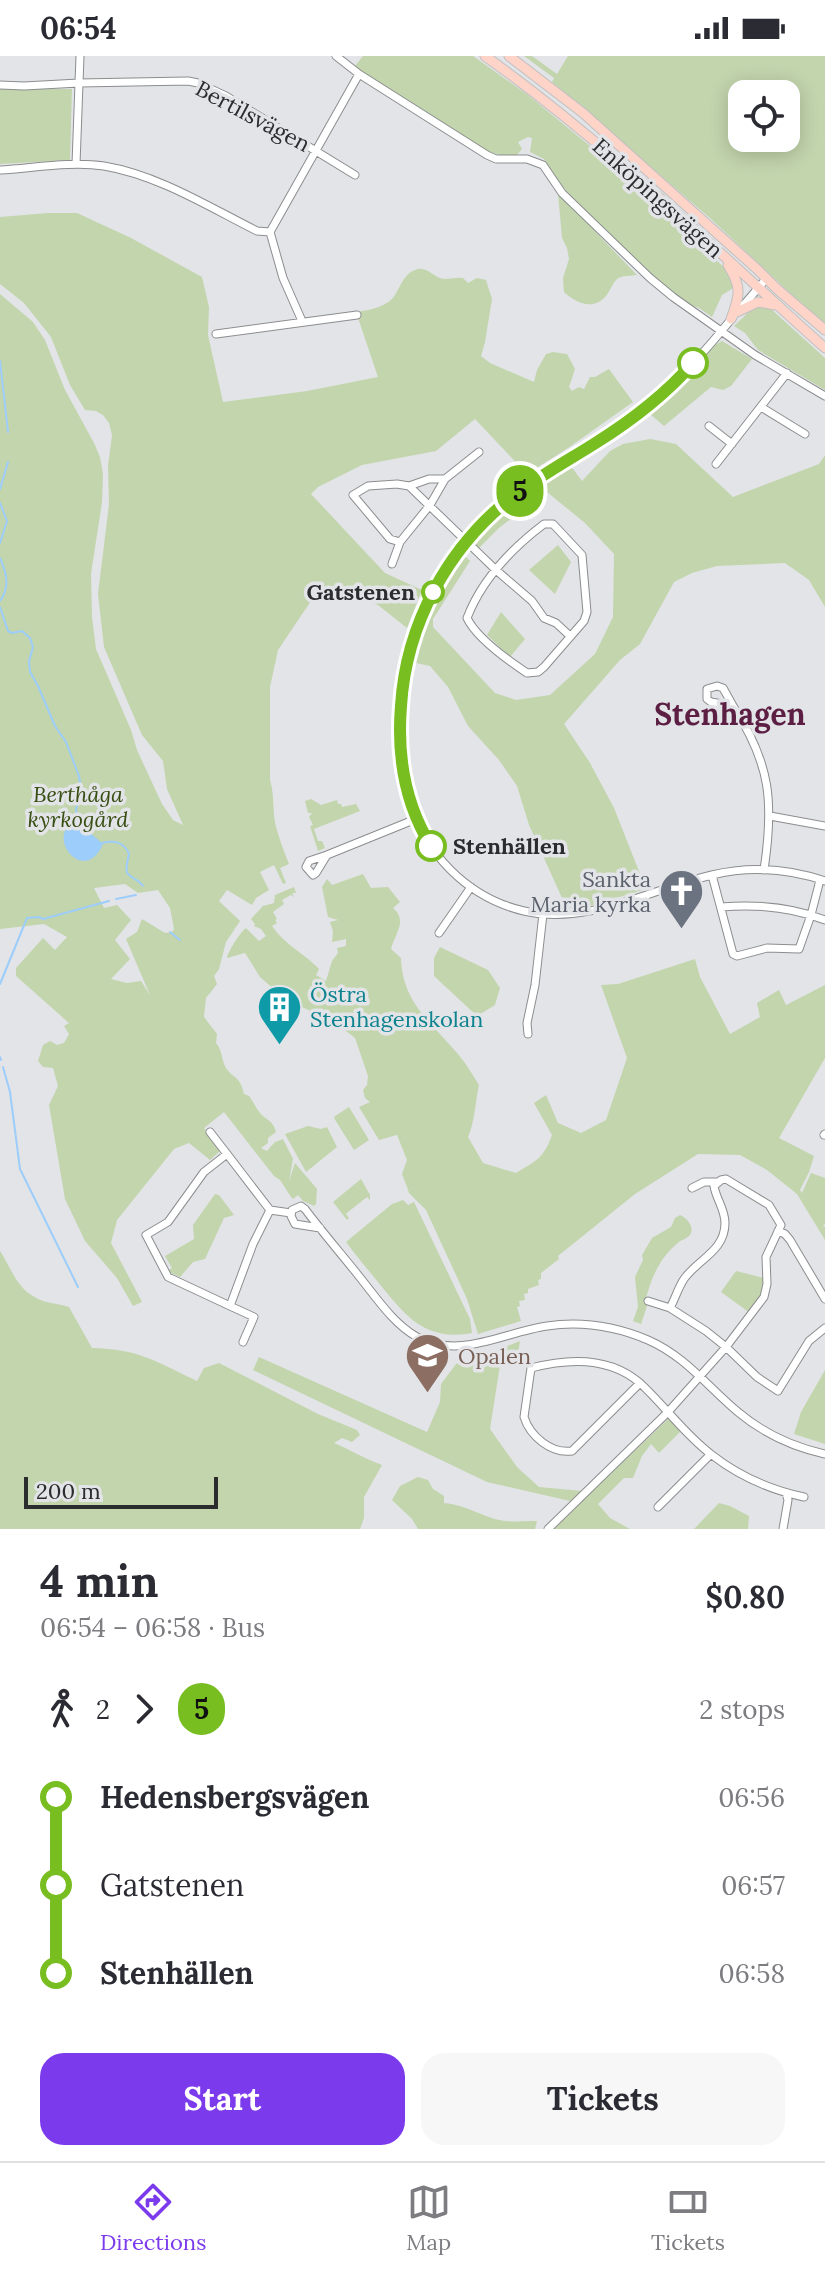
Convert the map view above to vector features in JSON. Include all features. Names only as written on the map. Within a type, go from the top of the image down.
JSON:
[{"type":"main road","name":"Enköpingsvägen","points":[[485,56],[574,123],[825,348]]},
{"type":"main road","name":"Enköpingsvägen","points":[[509,56],[583,113],[825,330]]},
{"type":"main road","points":[[722,255],[739,290],[734,316]]},
{"type":"main road","points":[[734,316],[758,302],[779,307]]},
{"type":"street","points":[[76,164],[80,56]]},
{"type":"street","points":[[336,56],[359,74],[487,155],[496,159],[527,159],[543,165],[562,193],[673,297],[825,396]]},
{"type":"street","points":[[302,321],[283,278],[270,232],[359,74]]},
{"type":"street","name":"Bertilsvägen","points":[[0,85],[198,83],[226,96],[355,175]]},
{"type":"street","points":[[0,170],[76,164],[103,166],[143,177],[257,231],[270,232]]},
{"type":"street","points":[[712,875],[733,954],[737,956],[767,948],[799,949],[823,880],[795,872],[764,870],[712,875],[579,914],[543,914],[488,898],[440,859],[416,819],[407,791],[401,749],[402,690],[418,624],[448,565],[466,540],[512,497],[613,432],[676,382],[766,279]]},
{"type":"street","points":[[216,334],[357,315]]},
{"type":"street","points":[[716,464],[787,373]]},
{"type":"street","points":[[761,407],[805,434]]},
{"type":"street","points":[[709,426],[732,444]]},
{"type":"street","points":[[392,564],[400,542],[430,505],[445,479],[479,452]]},
{"type":"street","points":[[400,542],[390,539],[353,495],[368,486],[409,486],[429,479],[445,479]]},
{"type":"street","points":[[409,486],[532,601],[544,618],[556,623],[570,636]]},
{"type":"street","points":[[544,524],[553,524],[582,555],[587,612],[584,621],[544,667],[533,673],[516,666],[484,639],[467,618],[482,586],[496,570],[511,551],[544,524]]},
{"type":"street","points":[[733,706],[753,738],[763,766],[770,816],[764,870]]},
{"type":"street","points":[[770,816],[825,826]]},
{"type":"street","points":[[327,855],[416,819]]},
{"type":"street","points":[[439,933],[471,887]]},
{"type":"street","points":[[721,907],[767,907],[825,920]]},
{"type":"street","points":[[528,1034],[543,914]]},
{"type":"street","points":[[210,1132],[270,1210],[291,1213]]},
{"type":"street","points":[[227,1154],[204,1172],[168,1222],[144,1232],[168,1277],[254,1317],[243,1342]]},
{"type":"street","points":[[548,1529],[701,1377],[764,1297],[766,1257],[781,1225],[769,1205],[726,1179],[704,1182],[692,1188]]},
{"type":"street","points":[[670,1308],[683,1281],[714,1251],[722,1238],[724,1211],[714,1190],[718,1182]]},
{"type":"street","points":[[291,1213],[298,1206],[307,1211],[391,1316],[418,1338],[438,1344],[468,1346],[550,1325],[606,1327],[662,1347],[680,1358],[738,1412],[772,1435],[825,1454]]},
{"type":"street","points":[[230,1306],[253,1244],[270,1210]]},
{"type":"street","points":[[291,1213],[295,1224],[320,1228]]},
{"type":"street","points":[[778,1231],[790,1240],[825,1299]]},
{"type":"street","points":[[648,1301],[670,1308],[706,1331],[757,1377],[778,1391],[809,1341],[825,1328]]},
{"type":"street","points":[[640,1383],[572,1451],[546,1445],[525,1422],[531,1368],[549,1363],[597,1363],[621,1370],[640,1383],[710,1455],[744,1476],[804,1497]]},
{"type":"street","points":[[658,1507],[710,1455]]},
{"type":"street","points":[[783,1529],[788,1500],[786,1493]]},
{"type":"green space","points":[[363,56],[473,56],[528,95],[607,160],[727,270],[735,287],[722,295],[712,317],[686,303],[652,277],[574,200],[544,159],[530,152],[532,138],[518,142],[522,149],[517,155],[487,151],[361,71],[355,66]]},
{"type":"green space","points":[[524,56],[532,56],[557,74],[568,56],[825,56],[825,326],[711,219],[552,82],[554,78]]},
{"type":"green space","points":[[0,89],[72,89],[70,160],[0,164]]},
{"type":"green space","points":[[558,193],[637,275],[617,279],[606,296],[596,303],[579,302],[564,292],[563,278],[569,259],[562,238]]},
{"type":"green space","name":"Berthåga kyrkogård","points":[[77,213],[202,277],[209,307],[208,335],[223,402],[307,391],[378,377],[356,312],[388,302],[407,275],[419,269],[444,279],[463,278],[468,283],[477,278],[486,280],[492,299],[481,356],[490,363],[534,382],[546,354],[567,354],[575,369],[569,387],[572,391],[579,387],[584,389],[590,377],[609,369],[633,402],[527,474],[475,419],[436,451],[362,465],[318,487],[311,494],[385,573],[422,590],[407,628],[378,605],[357,595],[319,589],[278,650],[270,687],[270,780],[276,827],[289,864],[280,868],[286,883],[283,884],[274,865],[260,872],[269,890],[256,898],[252,905],[227,890],[219,901],[240,921],[226,942],[214,976],[217,984],[206,998],[204,1017],[217,1034],[216,1043],[226,1068],[239,1081],[244,1094],[275,1128],[276,1132],[261,1148],[267,1151],[283,1139],[293,1159],[289,1181],[295,1163],[317,1189],[316,1204],[303,1201],[298,1195],[293,1199],[291,1197],[224,1112],[204,1128],[220,1151],[210,1160],[189,1143],[174,1149],[117,1220],[111,1243],[142,1302],[133,1306],[117,1278],[85,1241],[65,1199],[49,1105],[58,1086],[53,1068],[43,1067],[38,1061],[43,1045],[50,1041],[57,1045],[64,1043],[69,1034],[64,1026],[69,1023],[16,976],[16,968],[43,938],[55,950],[67,937],[44,924],[0,929],[0,294],[33,322],[45,340],[65,390],[100,457],[102,502],[91,574],[96,649],[162,804],[173,820],[183,825],[167,789],[163,761],[142,735],[104,647],[98,594],[109,504],[108,466],[112,435],[109,423],[96,411],[85,410],[70,385],[51,337],[24,303],[0,284],[0,217]],"holes":[[[125,884],[138,893],[158,890],[170,908],[174,929],[165,933],[142,919],[137,932],[126,939],[150,995],[141,981],[127,983],[111,979],[130,959],[115,940],[131,920],[117,905],[104,908],[94,888]]]},
{"type":"green space","points":[[755,306],[771,309],[825,358],[825,390],[758,350],[745,333],[734,326]]},
{"type":"green space","points":[[722,341],[752,359],[731,386],[723,390],[711,387],[664,426],[649,413]]},
{"type":"green space","points":[[650,439],[676,444],[733,497],[819,464],[825,455],[825,607],[809,580],[785,563],[717,566],[674,582],[640,644],[620,660],[564,724],[614,808],[646,889],[590,906],[567,909],[529,825],[517,786],[499,760],[468,726],[448,687],[430,666],[411,662],[431,605],[462,553],[470,561],[433,619],[433,627],[495,693],[516,700],[550,695],[595,654],[613,617],[614,554],[585,523],[547,492],[500,527],[477,550],[470,542],[514,501],[570,465],[582,481],[610,451],[623,444]]},
{"type":"green space","points":[[558,545],[571,562],[555,594],[529,570]]},
{"type":"green space","points":[[501,612],[525,639],[510,657],[487,635]]},
{"type":"green space","points":[[311,799],[321,805],[337,800],[342,807],[356,804],[360,811],[314,829],[318,841],[322,841],[325,848],[318,851],[310,826],[313,825],[309,817],[312,813],[308,813],[305,801]]},
{"type":"green space","points":[[363,874],[371,888],[388,887],[400,902],[393,908],[400,922],[391,949],[401,958],[407,989],[422,1014],[462,1059],[479,1085],[468,1137],[483,1163],[516,1173],[538,1158],[552,1135],[534,1103],[546,1095],[558,1123],[581,1133],[606,1120],[627,1058],[601,985],[618,984],[695,959],[700,977],[730,1034],[760,1017],[757,1003],[779,990],[786,1005],[825,985],[825,1058],[779,1138],[814,1156],[800,1190],[802,1193],[811,1173],[825,1178],[825,1240],[797,1194],[767,1170],[740,1155],[698,1154],[635,1194],[558,1256],[559,1259],[541,1273],[539,1285],[528,1289],[528,1293],[524,1294],[525,1300],[519,1301],[520,1306],[517,1307],[521,1321],[478,1334],[467,1299],[426,1210],[409,1193],[402,1174],[407,1160],[397,1135],[379,1140],[359,1107],[370,1102],[363,1090],[368,1076],[355,1038],[333,1021],[275,995],[276,991],[260,977],[245,953],[227,958],[246,928],[259,941],[266,936],[251,919],[263,906],[274,903],[275,895],[294,887],[294,897],[291,895],[282,900],[284,904],[273,912],[277,923],[272,926],[319,969],[316,975],[326,981],[338,953],[337,948],[346,946],[346,939],[332,942],[330,922],[338,920],[328,917],[322,887],[327,879],[332,885]]},
{"type":"green space","points":[[440,947],[488,970],[500,988],[495,1005],[477,1016],[434,976],[434,958]]},
{"type":"green space","points":[[349,1107],[369,1140],[354,1150],[334,1118]]},
{"type":"green space","points":[[308,1126],[327,1127],[337,1147],[306,1172],[285,1134]]},
{"type":"green space","points":[[361,1179],[370,1200],[367,1197],[348,1212],[347,1220],[333,1202]]},
{"type":"green space","points":[[215,1194],[234,1215],[224,1218],[205,1259],[193,1262],[180,1277],[167,1271],[172,1268],[165,1256],[194,1239],[193,1225]]},
{"type":"green space","points":[[403,1200],[408,1205],[414,1202],[470,1319],[472,1333],[443,1334],[410,1318],[346,1242],[392,1204]]},
{"type":"green space","points":[[680,1215],[690,1223],[690,1235],[672,1248],[661,1262],[650,1285],[641,1324],[633,1321],[638,1307],[635,1277],[643,1260],[642,1255],[652,1238],[671,1227]]},
{"type":"green space","points":[[0,1251],[27,1292],[43,1301],[69,1307],[92,1348],[135,1354],[197,1381],[204,1368],[219,1363],[318,1414],[357,1430],[360,1435],[352,1442],[342,1438],[334,1443],[382,1465],[364,1497],[364,1518],[360,1529],[0,1529]]},
{"type":"green space","points":[[736,1271],[764,1278],[761,1297],[750,1313],[721,1292]]},
{"type":"green space","points":[[520,1341],[516,1365],[500,1365],[490,1429],[517,1467],[539,1487],[582,1491],[570,1501],[487,1482],[253,1370],[259,1357],[427,1432],[440,1402],[441,1384],[456,1364],[486,1360],[495,1351]]},
{"type":"green space","points":[[825,1370],[825,1444],[794,1434],[801,1412]]},
{"type":"green space","points":[[669,1418],[681,1431],[659,1453],[651,1444],[633,1478],[624,1478],[598,1504],[610,1518],[630,1529],[553,1529]]},
{"type":"green space","points":[[418,1477],[428,1480],[433,1489],[444,1496],[444,1503],[505,1521],[537,1521],[535,1529],[418,1529],[392,1500],[400,1486]]},
{"type":"green space","points":[[719,1503],[749,1516],[748,1529],[694,1529]]},
{"type":"water","points":[[76,821],[82,821],[82,826],[103,844],[95,856],[86,861],[70,854],[65,846],[67,828]]},
{"type":"waterway","points":[[0,361],[8,432]]},
{"type":"waterway","points":[[0,489],[8,462]]},
{"type":"waterway","points":[[0,503],[7,521],[0,543]]},
{"type":"waterway","points":[[0,558],[6,580],[0,601]]},
{"type":"waterway","points":[[0,607],[8,631],[22,631],[30,638],[33,647],[30,672],[55,726],[66,742],[79,776],[78,821]]},
{"type":"waterway","points":[[102,843],[122,844],[129,854],[127,873],[143,886]]},
{"type":"waterway","points":[[116,899],[136,895]]},
{"type":"waterway","points":[[0,984],[27,918],[43,919],[109,901]]},
{"type":"waterway","points":[[170,932],[180,940]]},
{"type":"waterway","points":[[3,1067],[10,1092],[20,1169],[78,1287]]},
{"type":"bus line","name":"5","points":[[431,846],[410,802],[400,731],[402,690],[411,644],[434,590],[466,540],[495,511],[533,482],[629,421],[676,382],[693,363]]},
{"type":"place","name":"Gatstenen","points":[[433,592]]},
{"type":"place","name":"Stenhällen","points":[[431,846]]},
{"type":"place","name":"Sankta Maria kyrka","points":[[682,931]]},
{"type":"place","name":"Östra Stenhagenskolan","points":[[279,1046]]},
{"type":"place","name":"Opalen","points":[[427,1395]]},
{"type":"district","name":"Stenhagen","points":[[730,715]]}]
